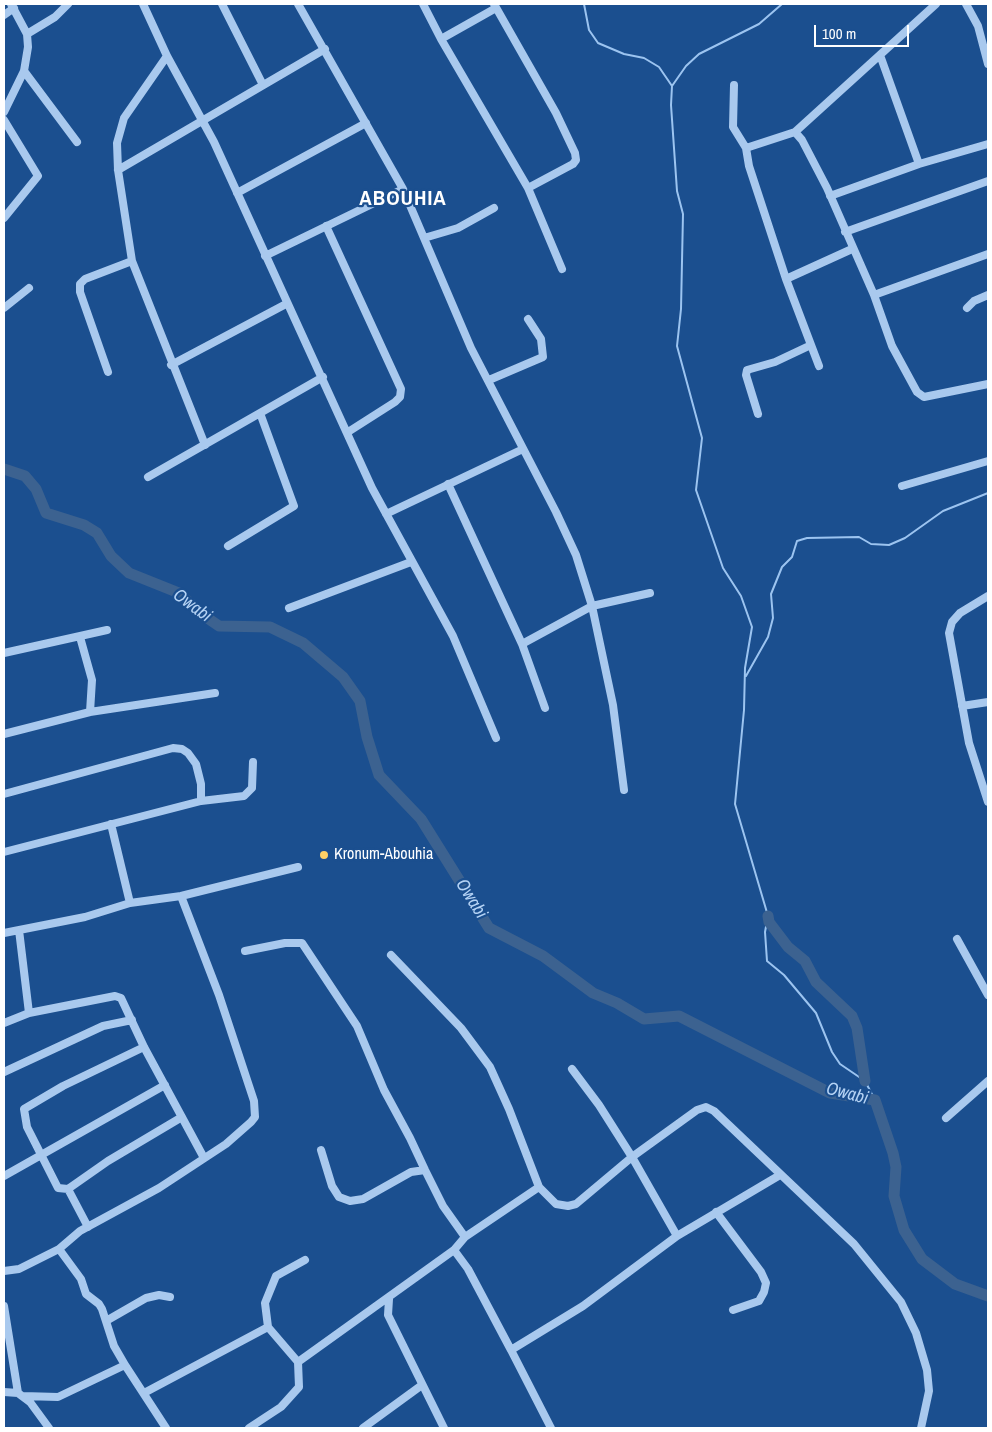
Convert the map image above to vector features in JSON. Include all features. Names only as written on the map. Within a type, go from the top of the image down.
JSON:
[{"type":"street","points":[[27,34],[55,17],[68,4]]},
{"type":"street","points":[[143,4],[167,56],[203,121],[286,304],[323,378],[386,514],[453,636],[496,738]]},
{"type":"street","points":[[222,4],[263,85]]},
{"type":"street","points":[[298,4],[403,189],[471,348],[556,512],[576,556],[592,606],[613,705],[624,790]]},
{"type":"street","points":[[423,4],[441,39],[528,188],[562,269]]},
{"type":"street","points":[[746,148],[795,132],[936,4]]},
{"type":"street","points":[[966,4],[978,26],[988,64]]},
{"type":"street","points":[[4,15],[12,6],[27,34],[28,47],[24,71],[4,112]]},
{"type":"street","points":[[441,39],[495,6],[556,113],[576,153],[576,160],[573,164],[528,188]]},
{"type":"street","points":[[118,170],[325,49]]},
{"type":"street","points":[[880,55],[919,164]]},
{"type":"street","points":[[167,56],[124,118],[117,143],[118,170],[132,261],[171,365],[205,445]]},
{"type":"street","points":[[24,71],[77,142]]},
{"type":"street","points":[[734,84],[733,127],[746,148],[748,166],[786,279],[819,366]]},
{"type":"street","points":[[4,120],[38,176],[4,218]]},
{"type":"street","points":[[237,193],[366,123]]},
{"type":"street","points":[[795,132],[802,140],[830,196],[874,295],[892,346],[917,392],[924,397],[988,385]]},
{"type":"street","points":[[830,196],[919,164],[988,144]]},
{"type":"street","points":[[845,232],[988,181]]},
{"type":"street","points":[[265,256],[403,189]]},
{"type":"street","points":[[424,238],[458,228],[494,208]]},
{"type":"street","points":[[326,226],[401,390],[400,397],[395,402],[348,432]]},
{"type":"street","points":[[786,279],[852,249]]},
{"type":"street","points":[[874,295],[988,254]]},
{"type":"street","points":[[108,372],[80,292],[80,284],[85,279],[132,261]]},
{"type":"street","points":[[4,308],[29,288]]},
{"type":"street","points":[[967,308],[974,301],[988,295]]},
{"type":"street","points":[[171,365],[286,304]]},
{"type":"street","points":[[489,380],[543,357],[541,339],[528,319]]},
{"type":"street","points":[[758,414],[746,375],[748,370],[775,362],[811,345]]},
{"type":"street","points":[[148,477],[323,378]]},
{"type":"street","points":[[228,546],[286,512],[295,504],[260,413]]},
{"type":"street","points":[[386,514],[523,449]]},
{"type":"street","points":[[902,486],[988,461]]},
{"type":"street","points":[[448,484],[522,644],[545,708]]},
{"type":"street","points":[[289,608],[412,562]]},
{"type":"street","points":[[522,644],[592,606],[650,594]]},
{"type":"street","points":[[988,596],[960,613],[952,622],[949,632],[969,743],[988,802]]},
{"type":"street","points":[[4,653],[107,630]]},
{"type":"street","points":[[80,637],[92,680],[90,712]]},
{"type":"street","points":[[4,734],[90,712],[215,693]]},
{"type":"street","points":[[962,706],[988,702]]},
{"type":"street","points":[[4,794],[174,748],[182,749],[188,753],[196,764],[201,784],[200,801]]},
{"type":"street","points":[[4,852],[200,801],[244,796],[252,788],[253,762]]},
{"type":"street","points":[[111,824],[130,904]]},
{"type":"street","points":[[4,930],[19,930],[85,917],[130,904],[181,896],[298,867]]},
{"type":"street","points":[[4,1271],[19,1268],[59,1249],[88,1227],[159,1188],[204,1158],[255,1117],[254,1101],[219,995],[181,896]]},
{"type":"street","points":[[19,930],[29,1013]]},
{"type":"street","points":[[957,939],[988,994]]},
{"type":"street","points":[[245,951],[285,943],[302,943],[357,1026],[384,1090],[443,1206],[465,1237]]},
{"type":"street","points":[[391,955],[462,1028],[490,1068],[539,1187],[556,1204],[568,1206],[576,1204],[632,1157],[697,1110],[706,1107],[714,1111],[854,1244],[908,1314],[922,1348],[927,1370],[929,1391],[921,1428]]},
{"type":"street","points":[[4,1023],[29,1013],[117,996],[122,998],[144,1047],[204,1158]]},
{"type":"street","points":[[4,1072],[104,1026],[132,1020]]},
{"type":"street","points":[[144,1047],[63,1086],[24,1109],[27,1127],[58,1188],[68,1189],[108,1161],[182,1117]]},
{"type":"street","points":[[572,1069],[599,1105],[632,1157],[677,1236]]},
{"type":"street","points":[[946,1118],[988,1081]]},
{"type":"street","points":[[4,1176],[164,1085]]},
{"type":"street","points":[[321,1150],[332,1186],[340,1197],[350,1202],[363,1199],[411,1172],[425,1170]]},
{"type":"street","points":[[511,1350],[584,1306],[677,1236],[780,1175]]},
{"type":"street","points":[[298,1362],[389,1299],[454,1250],[465,1237],[539,1187]]},
{"type":"street","points":[[68,1189],[88,1227]]},
{"type":"street","points":[[716,1212],[761,1272],[766,1283],[759,1301],[732,1310]]},
{"type":"street","points":[[59,1249],[81,1279],[86,1294],[99,1304],[114,1346],[124,1365],[166,1428]]},
{"type":"street","points":[[454,1250],[468,1269],[551,1428]]},
{"type":"street","points":[[249,1428],[281,1407],[300,1387],[298,1362],[268,1327],[266,1303],[276,1276],[305,1260]]},
{"type":"street","points":[[106,1321],[140,1300],[159,1295],[170,1297]]},
{"type":"street","points":[[389,1299],[388,1315],[444,1428]]},
{"type":"street","points":[[4,1306],[20,1395],[35,1408],[48,1428]]},
{"type":"street","points":[[368,1313],[388,1315]]},
{"type":"street","points":[[144,1393],[268,1327]]},
{"type":"street","points":[[4,1392],[20,1395],[58,1397],[124,1365]]},
{"type":"street","points":[[363,1428],[422,1385]]},
{"type":"waterway","points":[[584,4],[589,30],[598,43],[624,54],[644,58],[659,67],[672,86]]},
{"type":"waterway","points":[[782,4],[759,24],[699,54],[686,66],[672,86],[671,105],[677,191],[683,214],[681,309],[677,346],[702,438],[696,490],[723,568],[741,596],[752,627],[745,668],[744,710],[735,804],[768,916],[765,932],[767,961],[784,975],[816,1013],[832,1052],[840,1064],[865,1081],[875,1100]]},
{"type":"waterway","name":"Owabi","points":[[4,469],[25,476],[36,489],[46,513],[84,525],[97,533],[111,556],[129,573],[179,593],[203,615],[219,626],[270,627],[303,643],[343,677],[360,701],[367,737],[379,775],[421,819],[489,928],[543,956],[593,993],[617,1003],[644,1019],[679,1016],[830,1093],[875,1100],[893,1153],[896,1167],[894,1196],[904,1230],[922,1259],[955,1284],[988,1296]]},
{"type":"waterway","points":[[746,676],[768,637],[773,618],[771,594],[782,567],[792,557],[797,541],[807,538],[859,537],[871,544],[889,545],[905,538],[943,511],[988,493]]},
{"type":"waterway","points":[[768,916],[769,922],[788,947],[805,961],[816,982],[852,1016],[857,1028],[865,1081]]},
{"type":"place","name":"Kronum-Abouhia","points":[[324,855]]},
{"type":"district","name":"ABOUHIA","points":[[403,199]]}]
